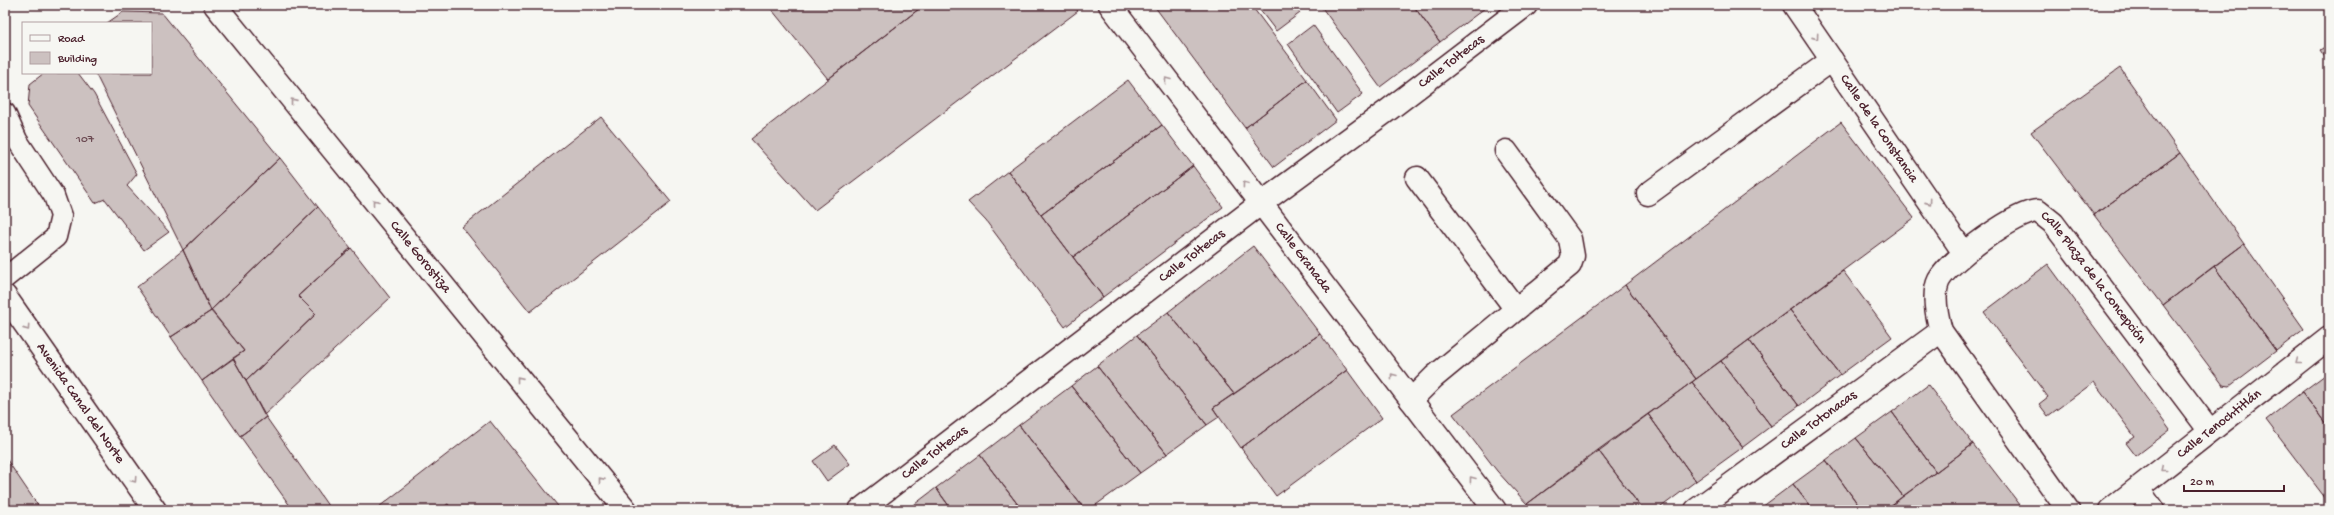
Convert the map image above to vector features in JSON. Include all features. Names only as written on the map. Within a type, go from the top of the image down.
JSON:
[{"type":"street","name":"Calle Gorostiza","points":[[215,5],[626,510]]},
{"type":"street","name":"Calle Granada","points":[[1110,5],[1260,204],[1495,510]]},
{"type":"street","name":"Calle Toltecas","points":[[860,510],[1260,204],[1387,111],[1526,5]]},
{"type":"street","name":"Calle de la Constancia","points":[[1794,5],[1964,253]]},
{"type":"street","points":[[1648,194],[1832,60]]},
{"type":"street","points":[[1411,400],[1434,377],[1515,308],[1564,272],[1570,265],[1573,256],[1573,247],[1570,238],[1506,151]]},
{"type":"street","points":[[1418,178],[1515,308]]},
{"type":"street","name":"Calle Plaza de la Concepción","points":[[2068,510],[1941,331],[1937,316],[1939,280],[1964,253],[2022,214],[2038,211],[2046,216],[2094,275],[2210,430]]},
{"type":"street","name":"Avenida Canal del Norte","points":[[5,296],[155,510]]},
{"type":"street","name":"Calle Totonacas","points":[[1696,510],[1941,331]]},
{"type":"street","name":"Calle Tenochtitlán","points":[[2110,510],[2329,338]]},
{"type":"street","points":[[2138,489],[2153,510]]},
{"type":"lane","points":[[5,113],[17,140],[54,196],[61,216],[56,237],[5,278]]},
{"type":"building","points":[[768,5],[924,5],[828,79]]},
{"type":"building","points":[[924,5],[1073,5],[1078,11],[815,210],[751,139]]},
{"type":"building","points":[[1158,5],[1251,5],[1307,80],[1245,128],[1155,7]]},
{"type":"building","points":[[1256,5],[1293,5],[1300,13],[1276,31]]},
{"type":"building","points":[[1320,5],[1413,5],[1440,42],[1380,87]]},
{"type":"building","points":[[1413,5],[1489,5],[1440,42]]},
{"type":"building","points":[[123,12],[162,13],[280,158],[183,250],[95,74],[152,74],[152,22],[108,22]]},
{"type":"building","points":[[1313,25],[1363,94],[1337,113],[1288,44]]},
{"type":"building","points":[[2329,44],[2329,63],[2320,50]]},
{"type":"building","points":[[2120,68],[2180,153],[2094,215],[2031,132]]},
{"type":"building","points":[[43,74],[79,74],[94,94],[137,174],[127,186],[169,232],[144,250],[105,199],[95,203],[28,106],[30,84]]},
{"type":"building","points":[[1128,80],[1162,125],[1041,215],[1008,171]]},
{"type":"building","points":[[1307,80],[1336,120],[1274,167],[1245,128]]},
{"type":"building","points":[[601,117],[671,202],[530,312],[462,227]]},
{"type":"building","points":[[1841,122],[1914,218],[1696,379],[1625,285]]},
{"type":"building","points":[[1162,125],[1193,166],[1073,257],[1041,215]]},
{"type":"building","points":[[2180,153],[2244,244],[2163,305],[2094,215]]},
{"type":"building","points":[[280,158],[318,207],[211,310],[183,250]]},
{"type":"building","points":[[1193,166],[1223,207],[1103,297],[1073,257]]},
{"type":"building","points":[[1008,171],[1103,297],[1065,327],[986,221],[968,202]]},
{"type":"building","points":[[318,207],[351,248],[298,296],[316,314],[246,381],[233,358],[244,351],[211,310]]},
{"type":"building","points":[[2244,244],[2304,329],[2276,351],[2214,266]]},
{"type":"building","points":[[1253,246],[1320,334],[1234,394],[1168,312]]},
{"type":"building","points":[[351,248],[390,298],[264,415],[246,381],[316,314],[298,296]]},
{"type":"building","points":[[183,250],[211,311],[171,337],[137,287]]},
{"type":"building","points":[[2048,264],[2170,430],[2136,456],[2126,443],[2135,437],[2094,382],[2048,416],[2039,404],[2048,397],[1984,312]]},
{"type":"building","points":[[2214,266],[2276,351],[2230,386],[2223,385],[2163,305]]},
{"type":"building","points":[[1843,271],[1892,337],[1840,375],[1790,310]]},
{"type":"building","points":[[1625,285],[1696,379],[1527,504],[1497,471],[1453,414]]},
{"type":"building","points":[[1790,310],[1840,375],[1799,406],[1749,340]]},
{"type":"building","points":[[211,311],[244,351],[202,381],[171,337]]},
{"type":"building","points":[[1168,312],[1234,394],[1213,408],[1219,417],[1207,425],[1137,335]]},
{"type":"building","points":[[1320,334],[1347,370],[1241,448],[1213,408]]},
{"type":"building","points":[[1137,335],[1207,425],[1167,454],[1097,366]]},
{"type":"building","points":[[1749,340],[1799,406],[1771,426],[1721,361]]},
{"type":"building","points":[[233,358],[266,417],[240,436],[202,381]]},
{"type":"building","points":[[1721,361],[1771,426],[1743,447],[1692,382]]},
{"type":"building","points":[[1097,366],[1167,454],[1140,473],[1071,386]]},
{"type":"building","points":[[1347,370],[1382,418],[1276,496],[1241,448]]},
{"type":"building","points":[[2329,372],[2329,428],[2302,392]]},
{"type":"building","points":[[1692,382],[1743,447],[1696,481],[1648,414]]},
{"type":"building","points":[[1928,385],[1973,444],[1936,472],[1892,412]]},
{"type":"building","points":[[1071,386],[1140,473],[1089,510],[1085,510],[1019,425]]},
{"type":"building","points":[[2302,392],[2329,428],[2329,503],[2266,420]]},
{"type":"building","points":[[1892,412],[1936,472],[1903,496],[1856,438]]},
{"type":"building","points":[[1648,414],[1696,481],[1657,510],[1643,510],[1598,450]]},
{"type":"building","points":[[266,417],[331,510],[293,510],[240,436]]},
{"type":"building","points":[[490,421],[561,510],[454,510],[448,504],[440,510],[375,510]]},
{"type":"building","points":[[1019,425],[1085,510],[1022,510],[980,455]]},
{"type":"building","points":[[1856,438],[1903,496],[1885,510],[1862,510],[1826,460]]},
{"type":"building","points":[[1973,444],[2024,510],[1898,510],[1893,504]]},
{"type":"building","points":[[835,445],[850,464],[827,481],[813,461]]},
{"type":"building","points":[[1598,450],[1643,510],[1531,510],[1527,504]]},
{"type":"building","points":[[980,455],[1022,510],[952,510],[936,488]]},
{"type":"building","points":[[5,457],[41,510],[5,510]]},
{"type":"building","points":[[1826,460],[1862,510],[1813,510],[1793,484]]},
{"type":"building","points":[[1793,484],[1813,510],[1758,510]]},
{"type":"building","points":[[936,488],[952,510],[907,510]]},
{"type":"building","points":[[448,504],[454,510],[440,510]]},
{"type":"building","points":[[1893,504],[1898,510],[1885,510]]}]
